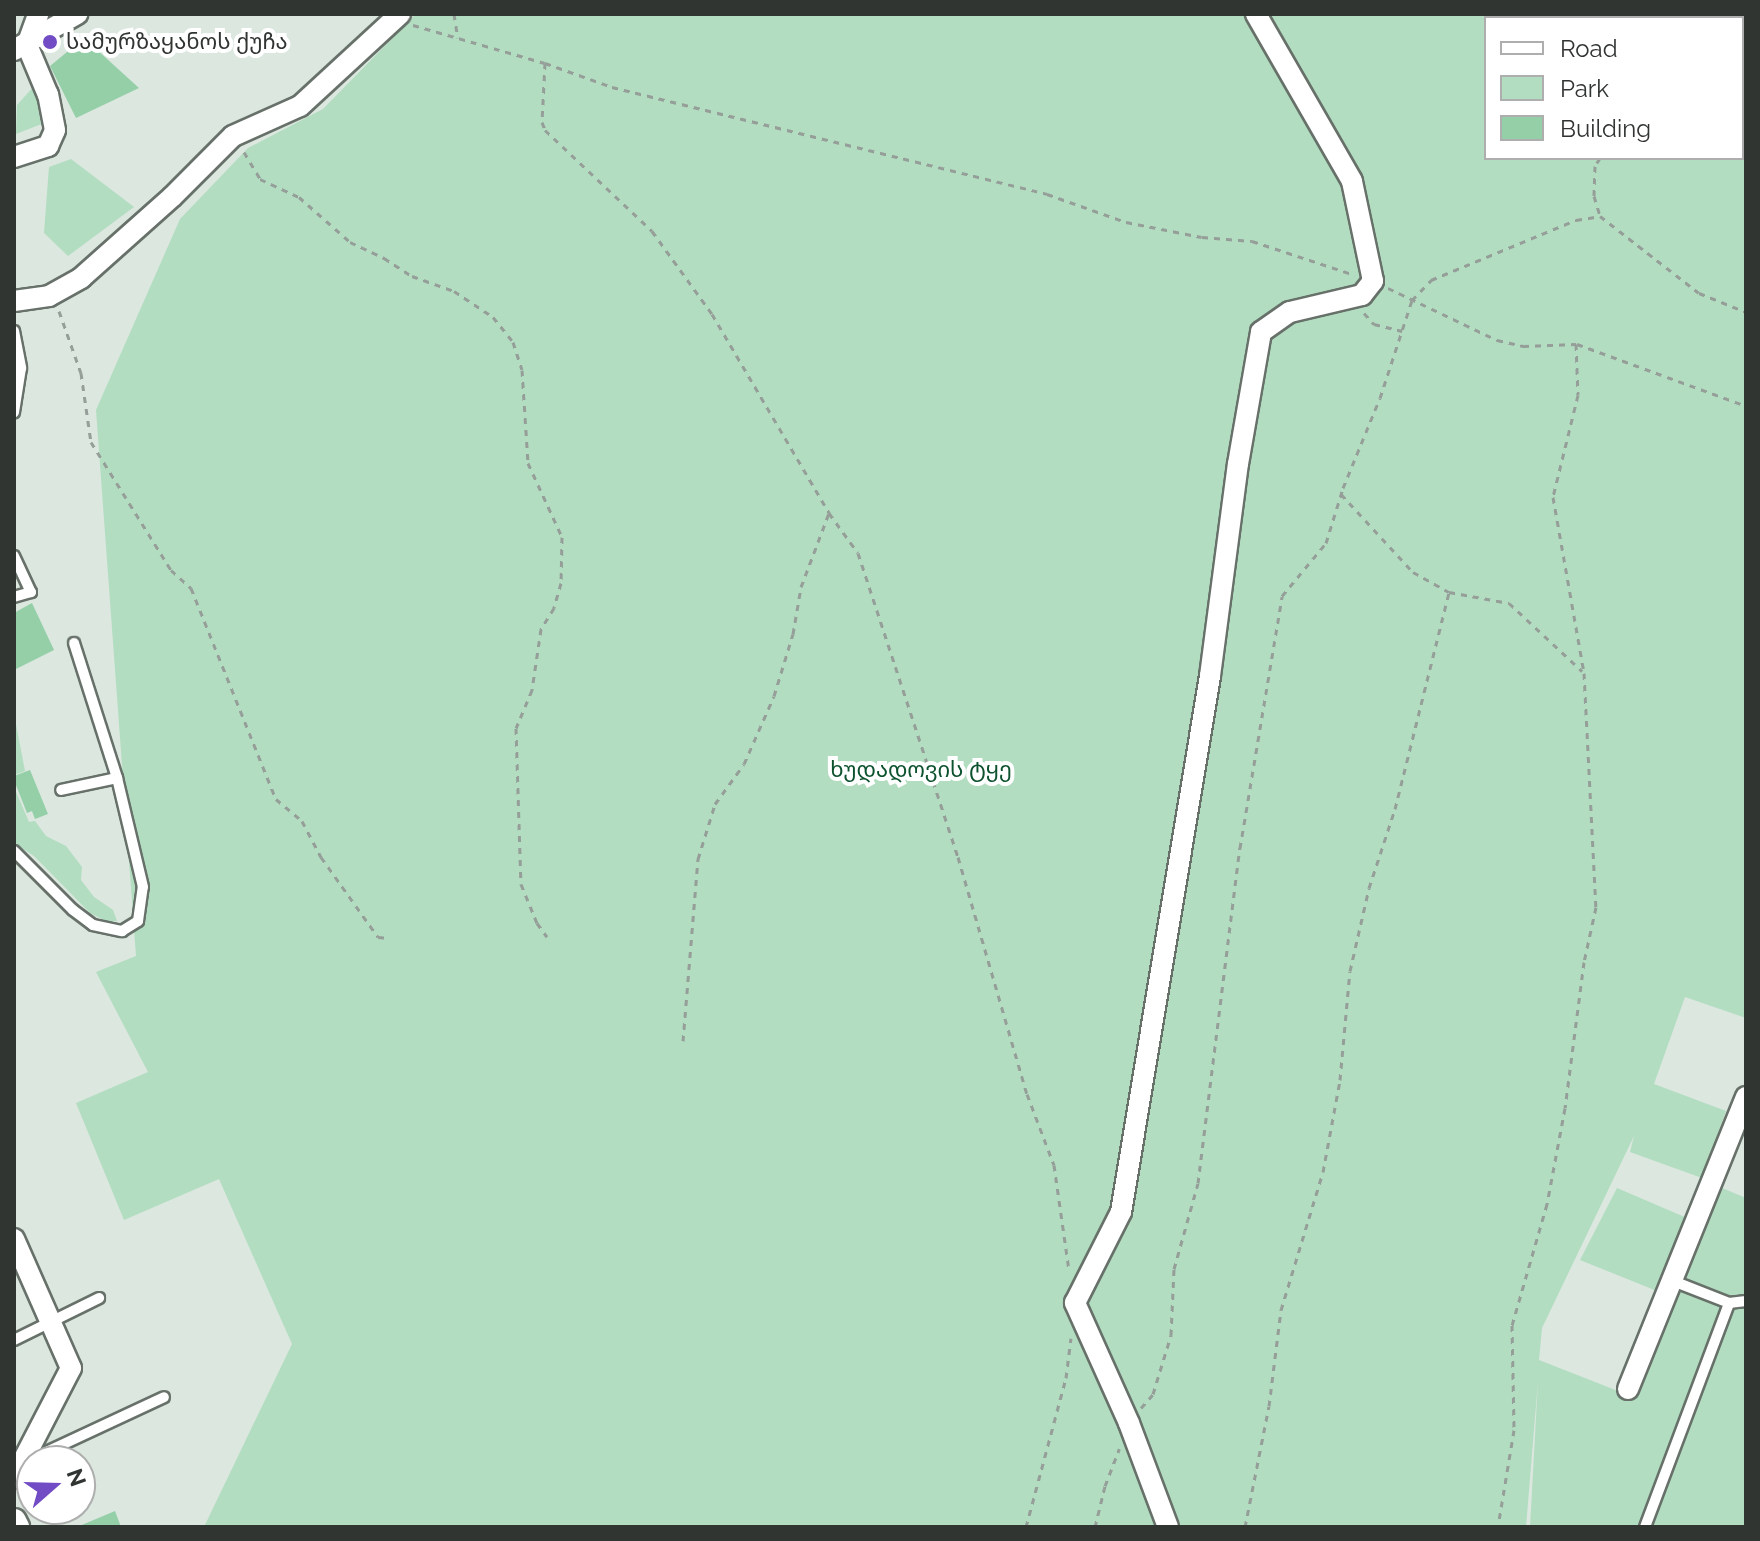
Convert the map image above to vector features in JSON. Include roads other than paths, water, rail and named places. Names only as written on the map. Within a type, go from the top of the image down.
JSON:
[{"type":"street","points":[[20,47],[38,14]]},
{"type":"street","points":[[20,47],[77,14]]},
{"type":"street","points":[[1168,1527],[1129,1423],[1075,1303],[1121,1212],[1210,676],[1238,464],[1261,332],[1290,312],[1368,288],[1352,181],[1256,14]]},
{"type":"street","points":[[14,301],[52,294],[81,278],[233,136],[300,106],[396,17]]},
{"type":"street","points":[[14,157],[48,146],[55,130],[48,95],[20,47]]},
{"type":"street","points":[[1628,1389],[1746,1097]]},
{"type":"street","points":[[14,1239],[71,1368],[31,1445]]},
{"type":"street","points":[[14,1521],[17,1527]]},
{"type":"lane","points":[[14,331],[21,368],[14,412]]},
{"type":"lane","points":[[14,556],[31,592],[14,597]]},
{"type":"lane","points":[[14,851],[73,910],[93,925],[122,931],[138,921],[143,887],[101,717],[74,643]]},
{"type":"lane","points":[[61,790],[117,778]]},
{"type":"lane","points":[[1673,1281],[1729,1303],[1746,1301]]},
{"type":"lane","points":[[14,1340],[99,1298]]},
{"type":"lane","points":[[1645,1527],[1729,1303]]},
{"type":"lane","points":[[69,1445],[164,1397]]},
{"type":"place","name":"სამურზაყანოს ქუჩა","points":[[50,42]]},
{"type":"park label","name":"ხუდადოვის ტყე","points":[[921,770]]}]
